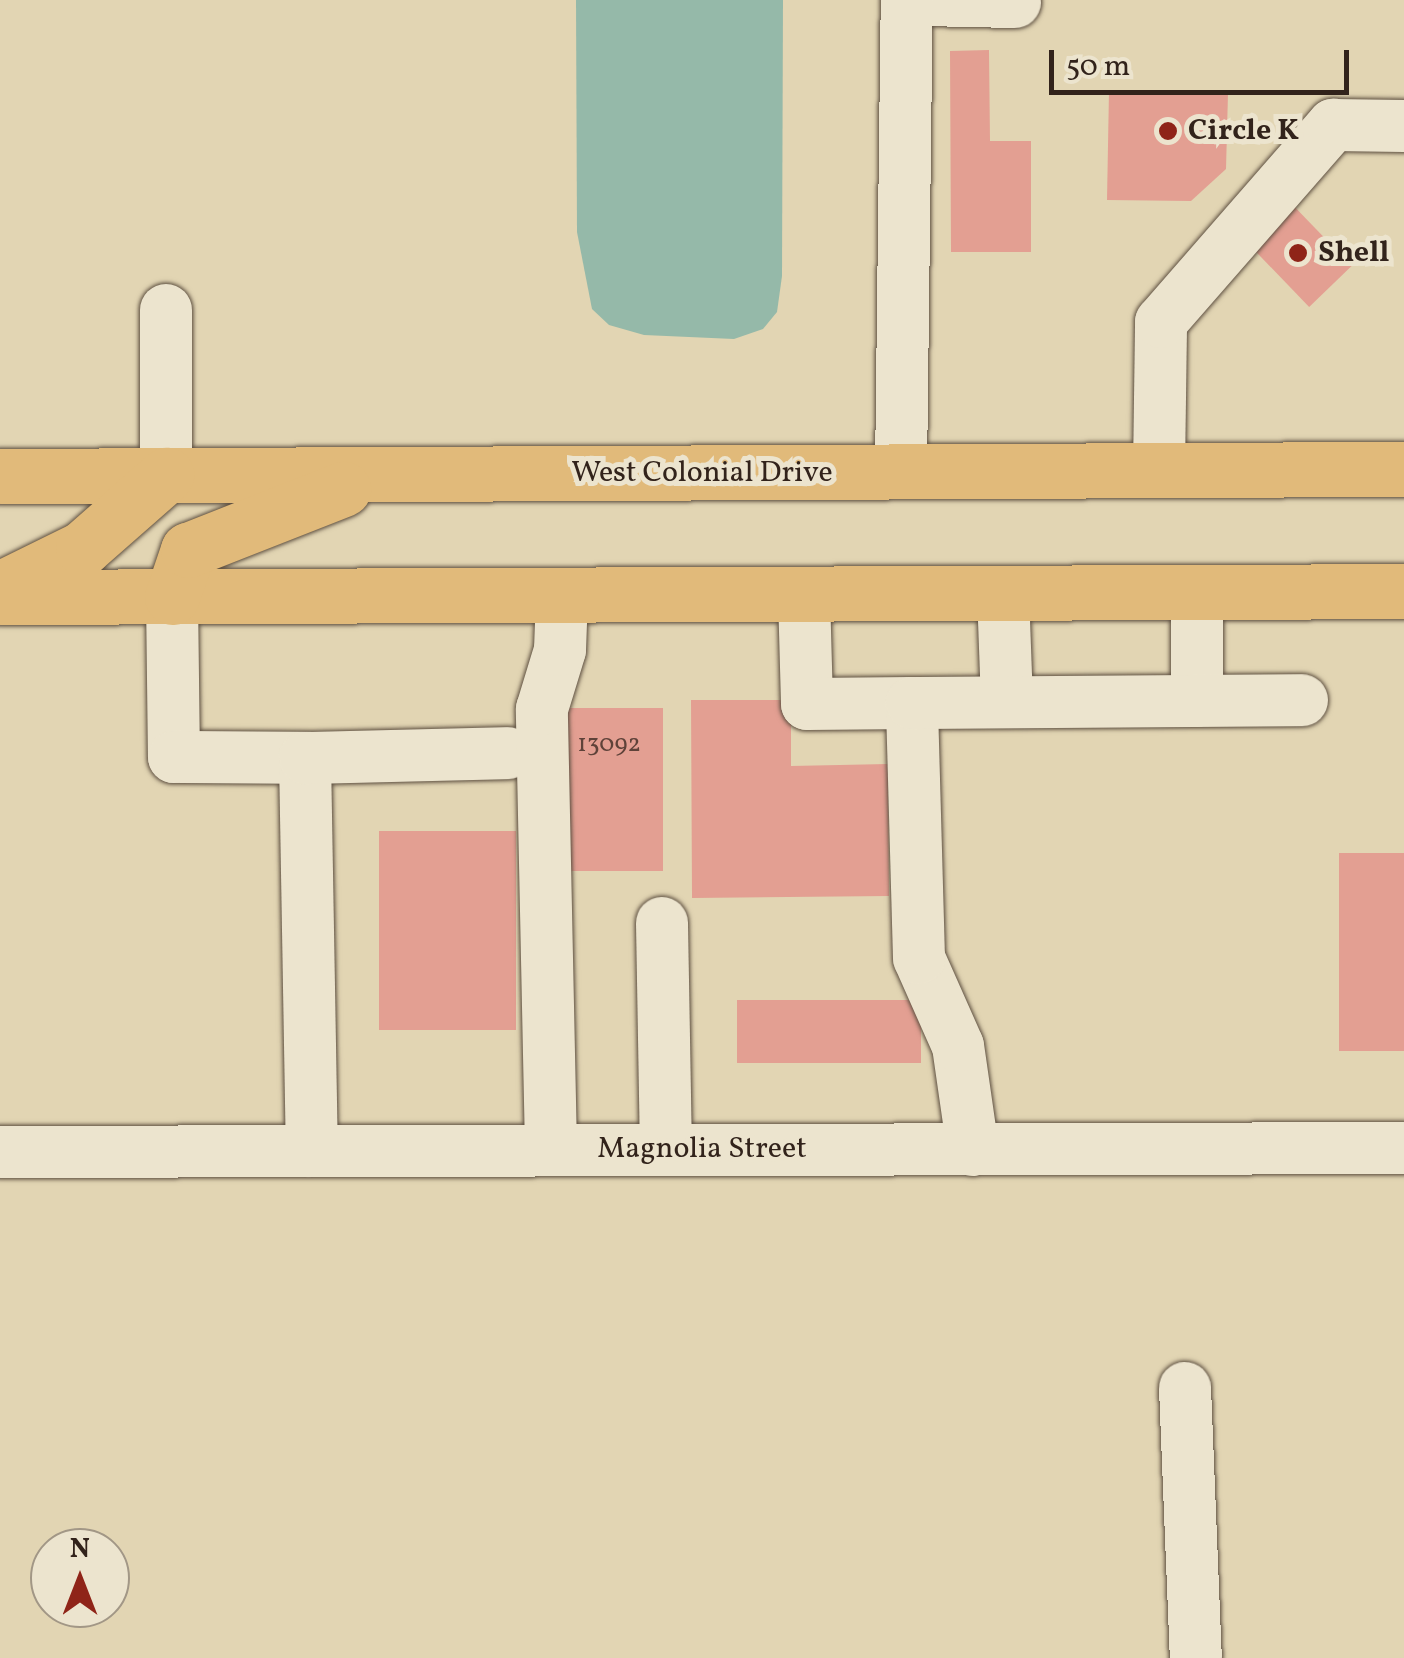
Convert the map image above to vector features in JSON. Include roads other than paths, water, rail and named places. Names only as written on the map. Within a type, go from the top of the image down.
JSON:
[{"type":"highway","name":"West Colonial Drive","points":[[0,476],[1404,469]]},
{"type":"highway","points":[[0,589],[84,548],[166,475]]},
{"type":"highway","points":[[172,598],[188,550],[384,475]]},
{"type":"highway","points":[[0,598],[1404,591]]},
{"type":"street","points":[[901,472],[906,0]]},
{"type":"street","points":[[925,0],[1014,2]]},
{"type":"street","points":[[1159,470],[1161,322],[1333,125],[1404,126]]},
{"type":"street","points":[[166,310],[166,475]]},
{"type":"street","points":[[1196,701],[1197,592]]},
{"type":"street","points":[[1003,594],[1007,702]]},
{"type":"street","points":[[804,595],[807,704],[1302,700]]},
{"type":"street","points":[[552,1149],[542,709],[560,650],[562,596]]},
{"type":"street","points":[[172,598],[174,757],[508,753]]},
{"type":"street","points":[[912,703],[920,958],[958,1046],[974,1150]]},
{"type":"street","points":[[305,758],[312,1150]]},
{"type":"street","points":[[662,923],[666,1149]]},
{"type":"street","name":"Magnolia Street","points":[[0,1152],[1404,1148]]},
{"type":"street","points":[[1185,1388],[1196,1658]]},
{"type":"place","name":"Circle K","points":[[1168,131]]},
{"type":"place","name":"Shell","points":[[1298,253]]}]
